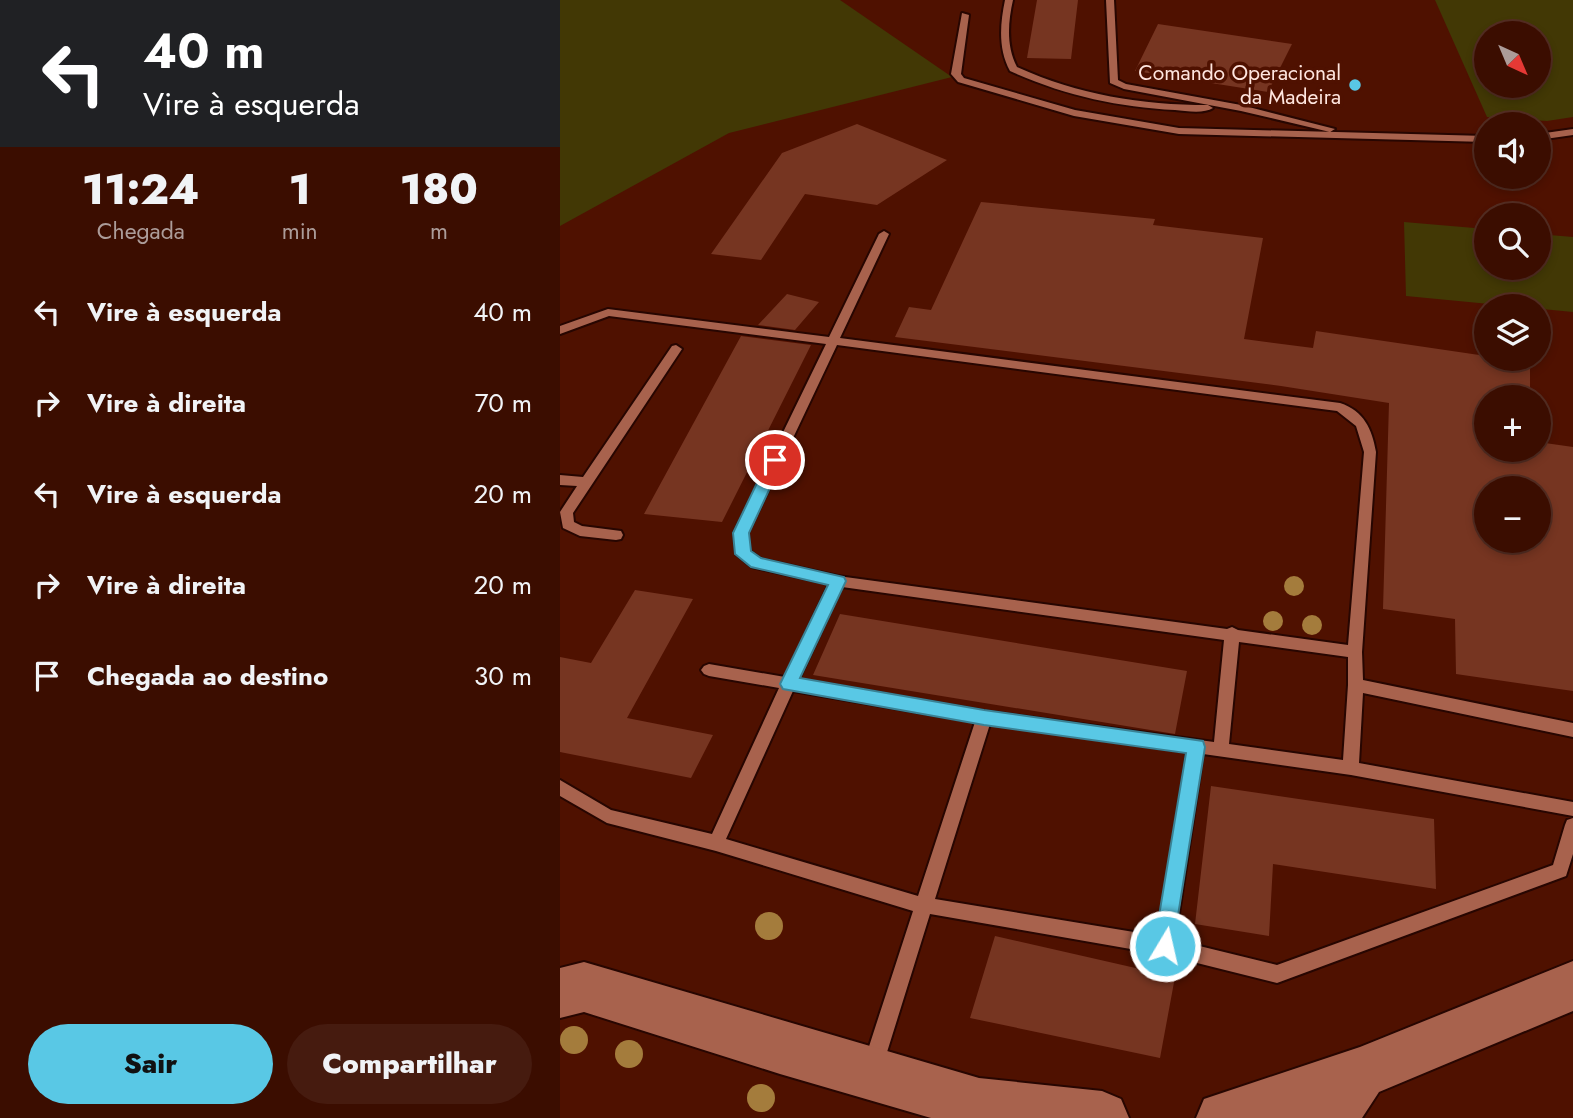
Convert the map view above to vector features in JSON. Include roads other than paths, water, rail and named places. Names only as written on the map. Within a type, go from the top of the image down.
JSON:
[{"type":"street","points":[[1223,1118],[1360,1073],[1573,986]]},
{"type":"street","points":[[562,988],[584,987],[979,1105],[1102,1118]]},
{"type":"street","points":[[1331,1118],[1360,1073]]},
{"type":"lane","points":[[1009,0],[1006,12],[1007,59],[1013,69],[1034,79],[1083,97],[1177,108],[1241,108]]},
{"type":"lane","points":[[1110,0],[1114,80],[1124,86],[1241,108],[1349,135]]},
{"type":"lane","points":[[965,15],[956,74],[961,80],[1074,113],[1179,131],[1474,139]]},
{"type":"lane","points":[[1551,135],[1573,132]]},
{"type":"lane","points":[[884,234],[741,533],[743,554],[757,563],[838,581],[1355,652]]},
{"type":"lane","points":[[560,330],[608,312],[1339,407],[1356,416],[1366,429],[1370,452],[1355,652],[1356,685],[1351,768]]},
{"type":"lane","points":[[616,535],[580,531],[568,525],[566,513],[676,349]]},
{"type":"lane","points":[[560,480],[587,482]]},
{"type":"lane","points":[[716,843],[838,581]]},
{"type":"lane","points":[[1221,750],[1232,633]]},
{"type":"lane","points":[[709,670],[984,718],[1351,768],[1573,809]]},
{"type":"lane","points":[[1356,685],[1573,730]]},
{"type":"lane","points":[[870,1074],[984,718]]},
{"type":"lane","points":[[1165,946],[1196,747]]},
{"type":"lane","points":[[560,787],[607,816],[716,843],[922,905],[1165,946],[1277,974],[1559,870],[1573,825]]},
{"type":"place","name":"Comando Operacional da Madeira","points":[[1355,85]]}]
